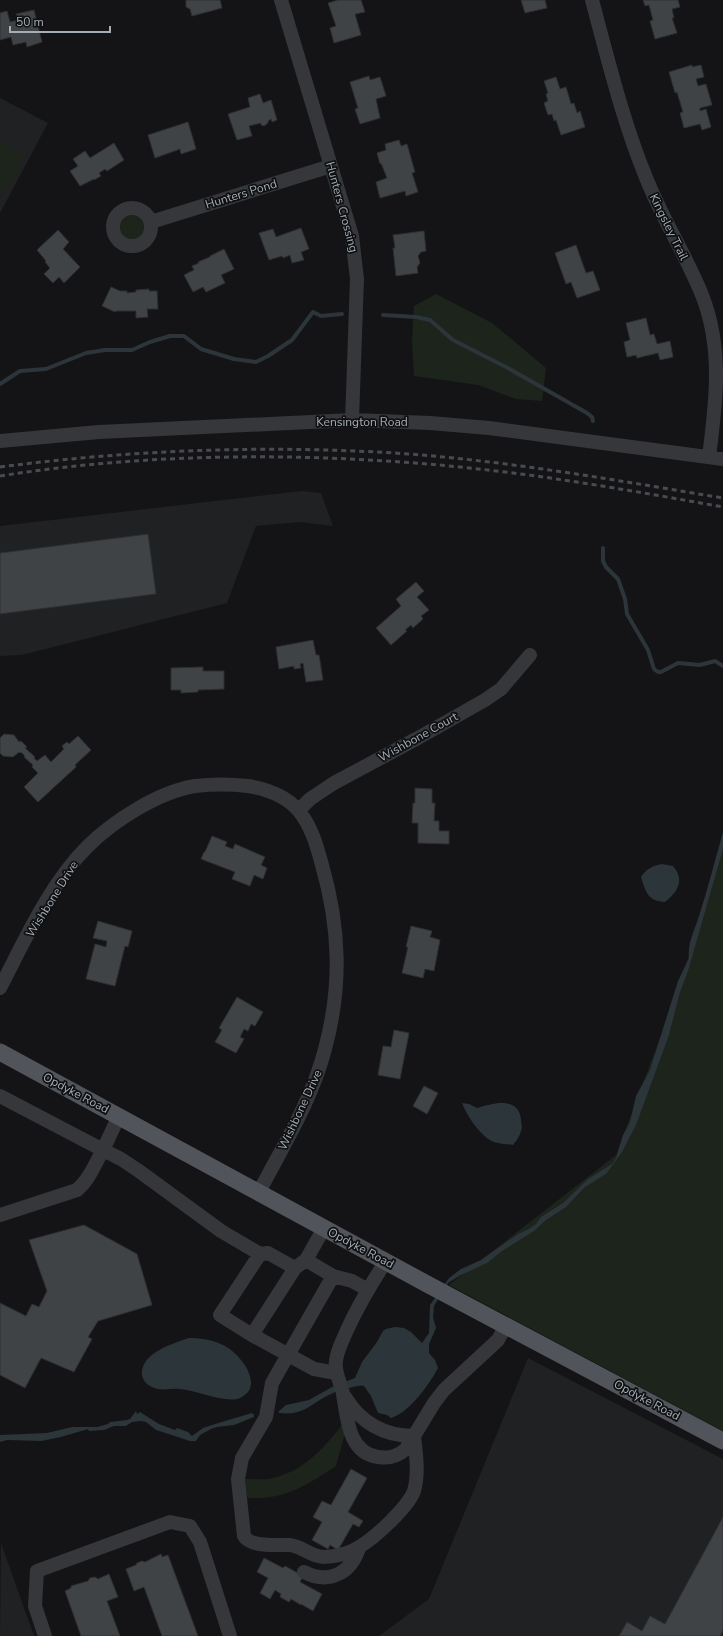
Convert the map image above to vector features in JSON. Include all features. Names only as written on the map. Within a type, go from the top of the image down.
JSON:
[{"type":"main road","name":"Opdyke Road","points":[[0,1052],[427,1284],[723,1441]]},
{"type":"street","name":"Hunters Crossing","points":[[281,0],[352,236],[356,268],[352,420]]},
{"type":"street","name":"Kingsley Trail","points":[[592,0],[621,104],[644,172],[652,192],[699,289],[711,324],[716,351],[717,372],[716,458]]},
{"type":"street","name":"Hunters Pond","points":[[150,222],[331,166]]},
{"type":"street","name":"Kensington Road","points":[[0,441],[98,432],[352,420],[430,423],[489,428],[716,458]]},
{"type":"street","name":"Wishbone Court","points":[[298,810],[310,799],[334,783],[418,738],[496,693],[530,655]]},
{"type":"street","name":"Wishbone Drive","points":[[0,988],[47,901],[76,859],[102,834],[129,815],[157,799],[173,792],[196,786],[238,785],[265,790],[286,799],[298,810],[315,841],[330,893],[337,938],[337,982],[326,1047],[316,1079],[308,1099],[259,1192]]},
{"type":"street","points":[[0,1096],[133,1167],[170,1192],[221,1231],[260,1254],[268,1253],[333,1276],[352,1281],[368,1290]]},
{"type":"street","points":[[0,1215],[77,1190],[91,1173],[119,1116]]},
{"type":"street","points":[[252,1335],[324,1228]]},
{"type":"street","points":[[260,1254],[220,1315],[252,1335],[340,1383],[355,1412],[374,1427],[394,1435],[414,1436]]},
{"type":"street","points":[[386,1261],[368,1290],[340,1345],[336,1361],[352,1438],[362,1450],[374,1456],[391,1457],[400,1454],[406,1449],[434,1403],[444,1390],[498,1340],[506,1325]]},
{"type":"street","points":[[333,1276],[272,1383],[266,1417],[248,1447],[240,1465],[238,1479],[244,1536],[250,1542],[296,1546],[320,1557],[335,1556],[358,1548],[373,1538],[411,1497],[415,1484],[417,1460],[414,1436]]},
{"type":"street","points":[[45,1636],[35,1606],[37,1571],[170,1522],[190,1526],[200,1542],[230,1636]]},
{"type":"street","points":[[304,1572],[320,1578],[339,1574],[347,1570],[352,1564],[358,1548]]},
{"type":"shaded area","points":[[0,98],[48,123],[0,213]]},
{"type":"shaded area","points":[[0,140],[21,154],[22,168],[0,195]]},
{"type":"shaded area","points":[[132,215],[141,218],[144,227],[141,236],[132,239],[123,236],[120,227],[123,218]]},
{"type":"shaded area","points":[[436,294],[492,323],[546,368],[542,401],[516,399],[478,385],[414,376],[412,341],[414,306]]},
{"type":"shaded area","points":[[302,491],[321,493],[333,526],[300,522],[256,526],[227,603],[22,655],[0,656],[0,526]]},
{"type":"shaded area","points":[[723,832],[723,849],[688,971],[680,992],[669,1035],[636,1125],[622,1152],[606,1174],[585,1187],[566,1207],[546,1220],[534,1231],[502,1251],[487,1263],[448,1283],[434,1306],[433,1317],[436,1328],[429,1344],[429,1353],[435,1360],[438,1368],[418,1398],[405,1410],[391,1418],[387,1415],[378,1413],[371,1396],[364,1386],[360,1386],[333,1393],[295,1413],[278,1412],[286,1405],[309,1400],[332,1387],[355,1378],[362,1362],[377,1342],[383,1331],[386,1329],[395,1327],[404,1328],[411,1332],[422,1343],[429,1333],[430,1305],[449,1278],[461,1269],[481,1260],[518,1234],[529,1229],[536,1224],[541,1217],[563,1203],[588,1179],[612,1164],[616,1158],[623,1135],[630,1122],[636,1096],[650,1070],[678,981],[689,958],[690,942]]},
{"type":"shaded area","points":[[723,837],[723,1431],[449,1285],[616,1155],[681,982]]},
{"type":"shaded area","points":[[662,864],[673,866],[679,876],[676,890],[665,902],[655,900],[648,895],[641,877],[650,868]]},
{"type":"shaded area","points":[[462,1103],[469,1104],[477,1108],[497,1103],[510,1104],[519,1112],[521,1119],[522,1128],[519,1137],[513,1145],[494,1142],[479,1131],[467,1114]]},
{"type":"shaded area","points":[[189,1338],[216,1342],[231,1350],[248,1370],[251,1378],[251,1386],[247,1393],[240,1398],[227,1399],[187,1390],[158,1389],[147,1384],[142,1375],[143,1367],[146,1361],[159,1350]]},
{"type":"shaded area","points":[[528,1358],[723,1459],[723,1636],[379,1636],[429,1599]]},
{"type":"shaded area","points":[[136,1411],[137,1414],[140,1412],[159,1424],[175,1430],[177,1428],[188,1432],[192,1436],[203,1428],[215,1424],[252,1413],[254,1417],[234,1425],[211,1429],[200,1435],[196,1441],[190,1441],[156,1430],[146,1422],[141,1421],[132,1422],[126,1426],[114,1426],[104,1430],[89,1431],[88,1429],[41,1441],[7,1440],[0,1442],[0,1435],[47,1433],[72,1427],[97,1427],[110,1422],[130,1419]]},
{"type":"shaded area","points":[[342,1425],[345,1433],[336,1466],[305,1485],[285,1494],[262,1498],[249,1498],[247,1496],[245,1479],[269,1479],[292,1471],[311,1459]]},
{"type":"shaded area","points":[[1,1543],[34,1636],[0,1636]]},
{"type":"building","points":[[186,0],[220,0],[222,8],[192,16],[190,9],[186,7]]},
{"type":"building","points":[[338,0],[361,0],[365,12],[355,14],[361,35],[334,43],[330,28],[336,26],[328,3]]},
{"type":"building","points":[[521,0],[545,0],[547,8],[525,13]]},
{"type":"building","points":[[643,0],[678,0],[680,7],[672,9],[674,18],[672,18],[677,33],[655,39],[650,21],[653,20],[649,5],[645,6]]},
{"type":"building","points":[[34,10],[42,42],[27,47],[26,42],[13,45],[11,37],[0,40],[0,13],[7,11],[10,22],[18,20],[16,14]]},
{"type":"building","points":[[692,65],[692,67],[701,65],[704,77],[696,79],[698,86],[706,84],[712,105],[700,108],[700,111],[706,109],[711,127],[702,130],[700,124],[684,128],[680,113],[683,112],[677,92],[675,93],[669,72]]},
{"type":"building","points":[[369,76],[370,80],[380,77],[386,96],[376,99],[380,118],[360,124],[355,109],[358,108],[350,82]]},
{"type":"building","points":[[556,77],[560,89],[566,87],[571,104],[574,103],[577,113],[580,111],[585,127],[561,135],[556,120],[554,121],[552,114],[548,115],[544,103],[548,101],[546,94],[548,93],[544,81]]},
{"type":"building","points":[[260,94],[263,103],[271,100],[277,120],[272,122],[271,119],[264,126],[261,125],[261,123],[249,126],[252,136],[237,140],[228,114],[250,107],[248,98]]},
{"type":"building","points":[[188,122],[196,149],[181,154],[180,149],[155,158],[148,135]]},
{"type":"building","points":[[399,140],[401,146],[407,144],[415,172],[412,173],[418,192],[406,196],[405,191],[380,198],[376,182],[387,178],[381,163],[380,164],[377,153],[386,150],[385,144]]},
{"type":"building","points":[[114,143],[124,160],[107,171],[105,169],[99,173],[101,176],[80,186],[70,171],[78,166],[73,159],[85,151],[90,158]]},
{"type":"building","points":[[301,228],[309,249],[301,252],[304,260],[292,263],[290,255],[283,258],[282,256],[269,260],[259,233],[273,229],[276,237]]},
{"type":"building","points":[[58,230],[69,242],[63,249],[80,267],[64,283],[59,277],[53,283],[44,274],[50,268],[37,250]]},
{"type":"building","points":[[424,231],[426,251],[421,252],[418,256],[420,263],[417,267],[418,273],[396,276],[393,235]]},
{"type":"building","points":[[576,245],[586,273],[593,271],[600,290],[577,298],[571,282],[566,284],[555,253]]},
{"type":"building","points":[[224,249],[234,269],[221,275],[225,283],[206,292],[203,287],[193,292],[184,275],[194,270],[192,266],[199,263],[198,262]]},
{"type":"building","points":[[111,287],[120,291],[127,291],[127,293],[136,292],[136,290],[149,289],[149,291],[157,291],[158,309],[147,309],[148,317],[136,318],[136,311],[115,312],[102,306]]},
{"type":"building","points":[[646,318],[650,335],[654,334],[657,344],[670,341],[673,357],[660,360],[658,353],[637,358],[636,355],[627,357],[624,342],[630,340],[626,323]]},
{"type":"building","points":[[148,534],[156,594],[0,614],[0,553]]},
{"type":"building","points":[[416,582],[424,591],[417,597],[429,610],[421,616],[423,619],[413,628],[411,625],[405,630],[407,631],[391,645],[376,628],[401,606],[396,599]]},
{"type":"building","points":[[313,640],[316,655],[319,655],[323,680],[306,682],[303,663],[300,664],[301,668],[294,669],[294,666],[279,669],[276,647]]},
{"type":"building","points":[[203,667],[203,671],[224,671],[224,689],[198,690],[198,692],[181,693],[181,690],[171,690],[171,668]]},
{"type":"building","points":[[4,734],[14,735],[19,742],[21,741],[27,747],[25,748],[35,757],[34,758],[37,761],[45,755],[51,762],[64,749],[62,746],[67,742],[69,744],[78,736],[91,750],[75,765],[76,767],[38,802],[24,787],[38,773],[21,752],[13,757],[3,756],[0,753],[0,738]]},
{"type":"building","points":[[415,788],[432,789],[432,803],[435,803],[434,821],[439,821],[439,831],[449,831],[449,844],[418,843],[418,823],[412,823],[413,803],[415,803]]},
{"type":"building","points":[[212,836],[227,842],[225,846],[233,849],[235,844],[265,857],[261,865],[267,868],[263,879],[254,875],[250,886],[232,879],[235,872],[201,859]]},
{"type":"building","points":[[98,921],[132,931],[128,947],[125,946],[115,986],[86,979],[95,944],[106,947],[107,941],[93,938]]},
{"type":"building","points":[[411,926],[432,931],[430,937],[440,940],[434,971],[425,969],[423,978],[402,973]]},
{"type":"building","points":[[237,997],[263,1012],[255,1026],[251,1024],[248,1031],[244,1029],[240,1037],[244,1039],[236,1053],[215,1042],[222,1030],[219,1028]]},
{"type":"building","points":[[394,1030],[409,1033],[400,1079],[378,1075],[383,1046],[391,1047]]},
{"type":"building","points":[[424,1086],[438,1093],[427,1114],[413,1106]]},
{"type":"building","points":[[84,1225],[137,1254],[152,1305],[98,1321],[88,1337],[92,1339],[74,1372],[41,1358],[25,1388],[0,1375],[0,1303],[26,1316],[32,1304],[39,1307],[47,1291],[29,1240]]},
{"type":"building","points":[[351,1469],[367,1478],[348,1512],[363,1521],[359,1527],[353,1524],[338,1550],[330,1545],[328,1549],[312,1540],[322,1522],[313,1517],[322,1501],[331,1505]]},
{"type":"building","points":[[723,1517],[723,1630],[720,1636],[619,1636],[627,1622],[642,1631],[650,1616],[665,1624]]},
{"type":"building","points":[[161,1554],[162,1557],[168,1555],[198,1636],[162,1636],[144,1587],[134,1591],[126,1569]]},
{"type":"building","points":[[264,1558],[283,1568],[285,1566],[303,1576],[300,1582],[322,1594],[313,1611],[291,1599],[289,1602],[280,1597],[281,1594],[275,1590],[270,1599],[260,1593],[268,1578],[257,1572]]},
{"type":"building","points":[[109,1574],[118,1597],[107,1601],[120,1636],[81,1636],[65,1591],[71,1588],[71,1586],[88,1581],[90,1578],[95,1577],[98,1579]]},
{"type":"waterway","points":[[0,384],[20,371],[46,369],[86,353],[105,350],[132,350],[150,342],[170,336],[184,336],[201,349],[234,359],[256,362],[292,340],[313,312],[321,316],[342,314]]},
{"type":"waterway","points":[[383,315],[416,317],[430,320],[453,340],[506,367],[587,413],[592,417],[593,421]]},
{"type":"waterway","points":[[603,548],[603,561],[606,567],[618,579],[625,599],[627,614],[648,650],[654,669],[661,672],[678,663],[700,665],[715,661],[723,666]]},
{"type":"railway","points":[[0,467],[49,461],[147,453],[246,449],[295,449],[394,453],[476,460],[723,498]]},
{"type":"railway","points":[[0,476],[60,468],[182,458],[305,457],[428,464],[488,470],[606,487],[723,507]]}]
